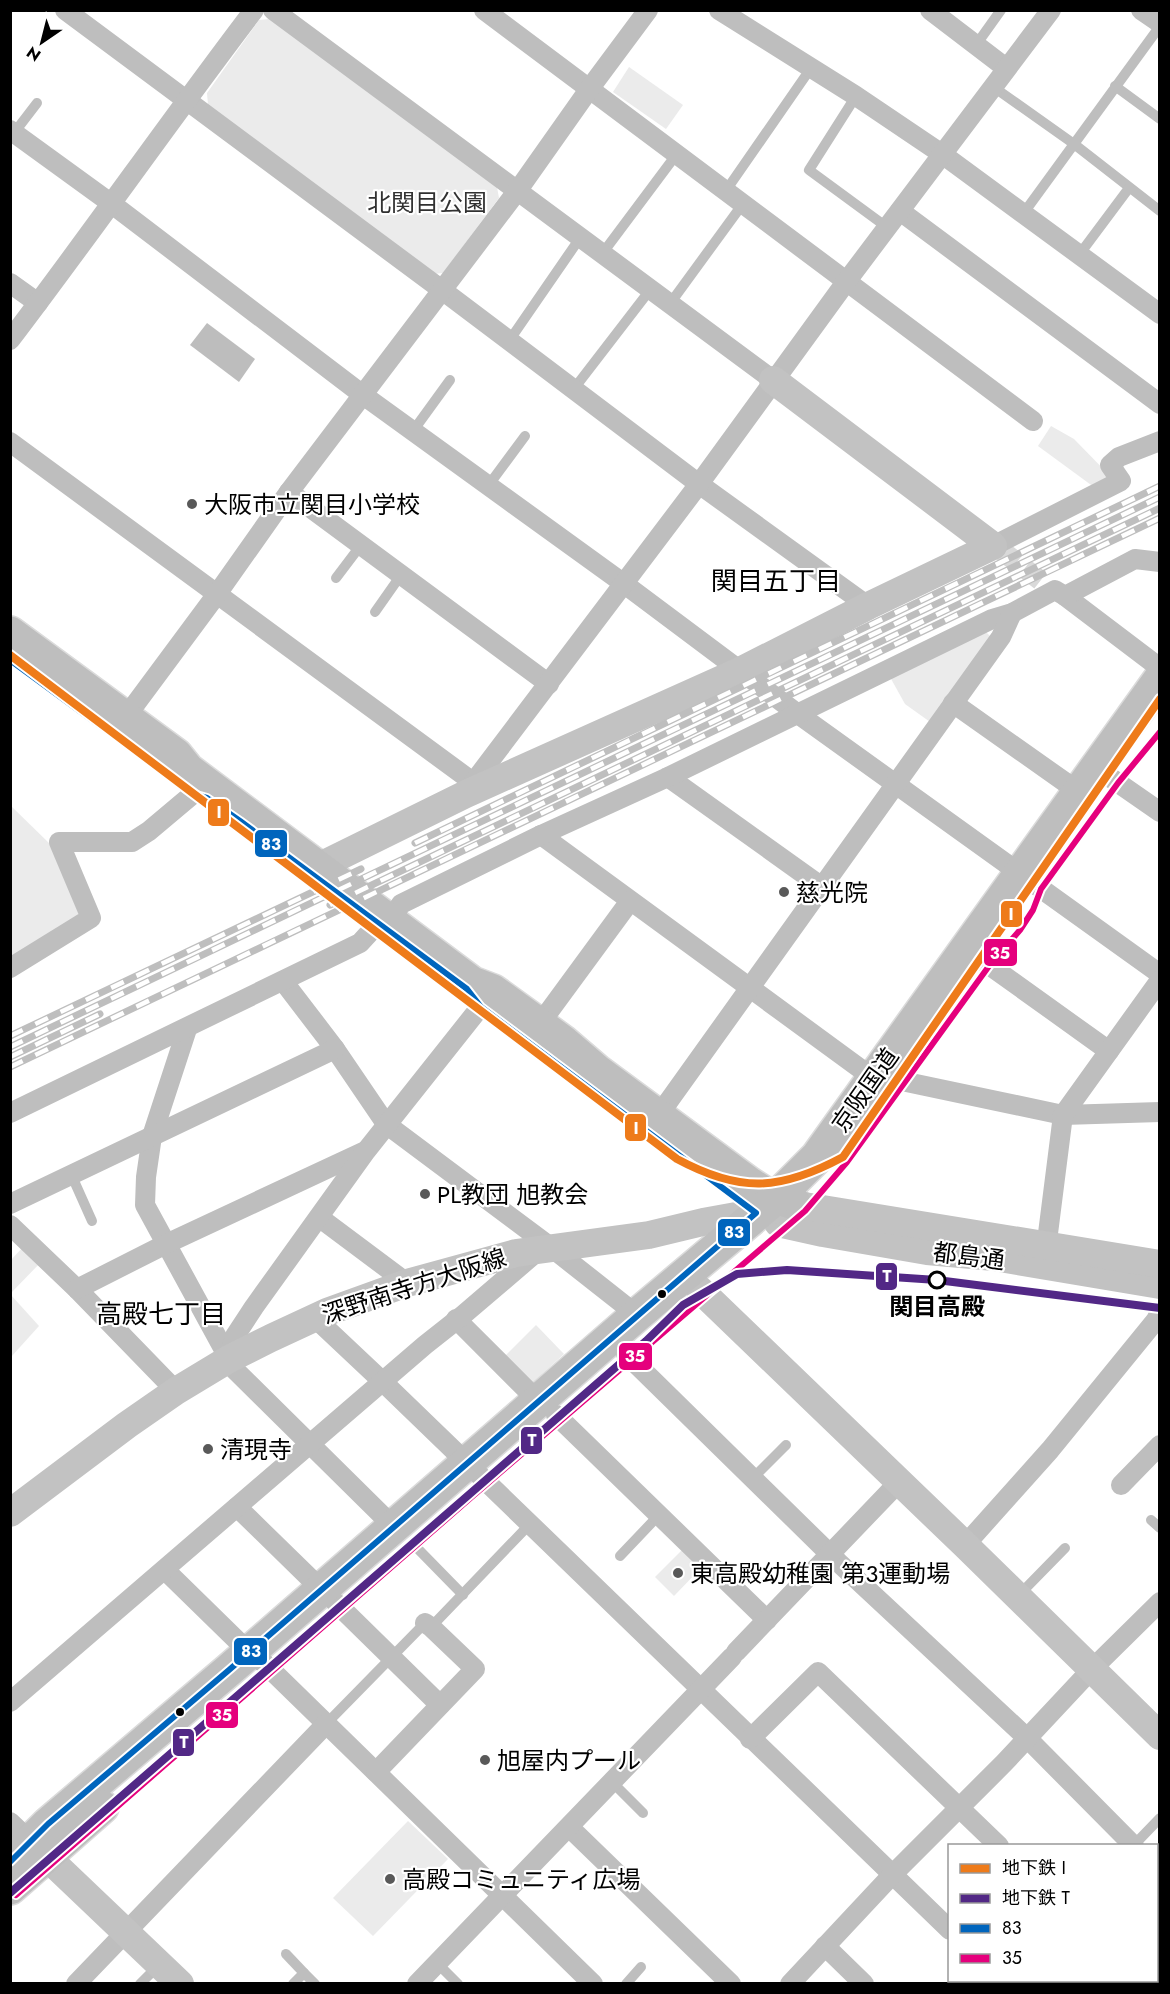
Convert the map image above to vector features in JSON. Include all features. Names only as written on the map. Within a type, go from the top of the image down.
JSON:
[{"type":"highway","points":[[10,633],[176,755],[194,762],[328,862],[383,922],[460,998],[487,999]]},
{"type":"highway","points":[[10,660],[193,794],[209,811],[383,922]]},
{"type":"highway","name":"京阪国道","points":[[10,1888],[25,1845],[257,1658],[547,1408],[637,1315],[832,1167],[885,1079],[1026,880],[1079,792],[1160,678]]},
{"type":"highway","name":"京阪国道","points":[[1026,880],[1160,717]]},
{"type":"highway","points":[[176,755],[188,770],[472,983],[487,999],[777,1209]]},
{"type":"highway","points":[[193,794],[207,798],[240,820],[467,989],[539,1024],[597,1071],[750,1184],[777,1209]]},
{"type":"highway","name":"京阪国道","points":[[885,1079],[1005,934],[1030,898],[1026,880]]},
{"type":"highway","name":"京阪国道","points":[[547,1408],[626,1354],[700,1290],[777,1209]]},
{"type":"highway","name":"京阪国道","points":[[329,1596],[394,1527],[474,1470]]},
{"type":"street","points":[[65,10],[699,484],[868,606]]},
{"type":"street","points":[[10,340],[254,10]]},
{"type":"street","points":[[273,10],[997,548]]},
{"type":"street","points":[[484,10],[1033,421]]},
{"type":"street","points":[[125,718],[289,492],[518,190],[648,10]]},
{"type":"street","points":[[719,10],[742,16],[811,68],[942,154],[1160,314]]},
{"type":"street","points":[[930,10],[1006,68]]},
{"type":"street","points":[[477,786],[549,684],[699,484],[773,380],[1051,10]]},
{"type":"street","points":[[1141,10],[1160,25]]},
{"type":"street","points":[[12,131],[363,395],[1026,880],[1160,974]]},
{"type":"street","points":[[900,211],[1158,401]]},
{"type":"street","points":[[10,283],[38,303]]},
{"type":"street","points":[[328,862],[477,786],[740,671],[868,606],[997,548],[1121,481],[1110,465],[1119,457],[1160,441]]},
{"type":"street","points":[[10,442],[477,786]]},
{"type":"street","points":[[289,492],[549,684]]},
{"type":"street","points":[[10,1113],[360,943],[400,904],[541,835],[668,777],[992,619],[1012,613],[1055,590],[1135,559],[1160,561]]},
{"type":"street","points":[[1055,590],[1160,668]]},
{"type":"street","points":[[658,1116],[1002,637],[1012,613]]},
{"type":"street","points":[[953,704],[1079,792]]},
{"type":"street","points":[[668,777],[822,887]]},
{"type":"street","points":[[1111,778],[1160,812]]},
{"type":"street","points":[[10,968],[91,918],[59,842],[132,842],[149,831],[193,794]]},
{"type":"street","points":[[541,835],[750,989],[885,1079],[1063,1115],[1160,1112]]},
{"type":"street","points":[[539,1024],[630,901]]},
{"type":"street","points":[[982,960],[1109,1051]]},
{"type":"street","points":[[1045,1256],[1063,1115],[1160,980]]},
{"type":"street","points":[[284,981],[386,1124],[546,1249],[637,1315]]},
{"type":"street","points":[[229,1359],[235,1336],[366,1151],[487,999]]},
{"type":"street","points":[[187,1029],[152,1137],[146,1177],[145,1205],[235,1370],[394,1527]]},
{"type":"street","points":[[10,1204],[334,1050]]},
{"type":"street","points":[[77,1289],[166,1244],[366,1151]]},
{"type":"street","name":"深野南寺方大阪線","points":[[10,1513],[127,1425],[176,1392],[229,1359],[314,1317],[407,1283],[516,1253],[649,1235],[703,1222],[777,1209]]},
{"type":"street","name":"都島通","points":[[777,1209],[823,1233],[927,1251],[994,1257],[1045,1256],[1160,1264]]},
{"type":"street","points":[[320,1218],[407,1283]]},
{"type":"street","points":[[10,1225],[77,1289],[176,1392]]},
{"type":"street","points":[[10,1702],[382,1381],[456,1319],[546,1249]]},
{"type":"street","name":"都島通","points":[[1045,1256],[1160,1285]]},
{"type":"street","points":[[700,1290],[1160,1736]]},
{"type":"street","points":[[965,1545],[1050,1450],[1156,1320],[1160,1312]]},
{"type":"street","points":[[314,1317],[948,1928]]},
{"type":"street","points":[[456,1319],[767,1620]]},
{"type":"street","points":[[626,1354],[830,1554],[1027,1738],[1133,1844]]},
{"type":"street","points":[[1121,1485],[1160,1445]]},
{"type":"street","points":[[417,1983],[899,1482]]},
{"type":"street","points":[[237,1507],[440,1705]]},
{"type":"street","points":[[165,1570],[593,1983]]},
{"type":"street","points":[[790,1983],[1091,1670],[1160,1602]]},
{"type":"street","points":[[376,1772],[475,1669],[428,1625]]},
{"type":"street","points":[[750,1738],[818,1672],[998,1844]]},
{"type":"street","points":[[76,1983],[326,1724]]},
{"type":"street","points":[[568,1827],[731,1983]]},
{"type":"street","points":[[25,1845],[126,1932],[160,1977]]},
{"type":"street","points":[[825,1946],[864,1983]]},
{"type":"lane","points":[[976,45],[1001,10]]},
{"type":"lane","points":[[1023,214],[1160,25]]},
{"type":"lane","points":[[725,192],[811,68]]},
{"type":"lane","points":[[992,86],[1074,144],[1160,211]]},
{"type":"lane","points":[[1115,86],[1160,119]]},
{"type":"lane","points":[[856,96],[809,170],[888,228]]},
{"type":"lane","points":[[12,131],[37,103]]},
{"type":"lane","points":[[602,254],[676,155]]},
{"type":"lane","points":[[1079,255],[1129,188]]},
{"type":"lane","points":[[669,305],[742,205]]},
{"type":"lane","points":[[509,341],[580,238]]},
{"type":"lane","points":[[573,390],[650,290]]},
{"type":"lane","points":[[413,431],[450,380]]},
{"type":"lane","points":[[488,486],[525,436]]},
{"type":"lane","points":[[336,578],[361,545]]},
{"type":"lane","points":[[375,612],[401,574]]},
{"type":"lane","points":[[71,1174],[92,1221]]},
{"type":"lane","points":[[753,1478],[786,1445]]},
{"type":"lane","points":[[620,1556],[659,1515]]},
{"type":"lane","points":[[1151,1520],[1160,1528]]},
{"type":"lane","points":[[326,1724],[393,1657],[463,1595],[529,1524]]},
{"type":"lane","points":[[1017,1597],[1065,1548]]},
{"type":"lane","points":[[419,1550],[463,1595]]},
{"type":"lane","points":[[612,1782],[643,1813]]},
{"type":"lane","points":[[1135,1844],[1160,1818]]},
{"type":"lane","points":[[286,1954],[315,1983]]},
{"type":"lane","points":[[437,1963],[458,1983]]},
{"type":"lane","points":[[626,1983],[641,1967]]},
{"type":"lane","points":[[292,1983],[304,1972]]},
{"type":"green space","name":"北関目公園","points":[[270,19],[497,187],[499,198],[443,273],[433,274],[208,105],[207,93],[259,20]]},
{"type":"green space","points":[[629,67],[683,105],[666,129],[613,92]]},
{"type":"green space","points":[[1051,426],[1074,439],[1114,480],[1098,490],[1038,446]]},
{"type":"green space","points":[[984,630],[994,640],[933,724],[905,704],[890,677]]},
{"type":"green space","points":[[10,805],[52,846],[80,917],[14,959],[10,954]]},
{"type":"green space","points":[[24,1246],[41,1262],[11,1293],[11,1260]]},
{"type":"green space","points":[[10,1294],[39,1326],[11,1357],[10,1357]]},
{"type":"green space","points":[[536,1325],[564,1354],[529,1386],[503,1358]]},
{"type":"green space","name":"東高殿幼稚園 第3運動場","points":[[682,1550],[700,1569],[674,1596],[655,1577]]},
{"type":"green space","name":"高殿コミュニティ広場","points":[[408,1821],[448,1859],[373,1936],[333,1898]]},
{"type":"shaded area","points":[[207,323],[255,359],[239,382],[190,345]]},
{"type":"tunnel","points":[[1001,550],[1046,585]]},
{"type":"railway","points":[[415,843],[1160,486]]},
{"type":"railway","points":[[10,1047],[1160,497]]},
{"type":"railway","points":[[330,905],[1160,508]]},
{"type":"railway","points":[[10,1067],[1160,518]]},
{"type":"railway","points":[[10,1036],[361,869]]},
{"type":"railway","points":[[10,1057],[100,1014]]},
{"type":"metro line","name":"I","points":[[10,655],[677,1159],[721,1178],[760,1183],[779,1182],[799,1176],[843,1157],[1160,699]]},
{"type":"metro line","name":"T","points":[[10,1893],[646,1341],[683,1305],[737,1274],[787,1270],[937,1280],[1160,1308]]},
{"type":"transit line","name":"83","points":[[10,660],[193,794],[207,798],[240,821],[467,989],[481,1007],[756,1213],[48,1824],[10,1862]]},
{"type":"transit line","name":"35","points":[[16,1895],[474,1495],[805,1211],[847,1162],[989,966],[1020,930],[1033,910],[1041,889],[1118,783],[1160,732]]},
{"type":"place","name":"大阪市立関目小学校","points":[[192,504]]},
{"type":"place","name":"慈光院","points":[[784,892]]},
{"type":"place","name":"PL教団 旭教会","points":[[425,1194]]},
{"type":"place","name":"関目高殿","points":[[937,1280]]},
{"type":"place","name":"清現寺","points":[[208,1449]]},
{"type":"place","name":"東高殿幼稚園 第3運動場","points":[[678,1573]]},
{"type":"place","name":"旭屋内プール","points":[[485,1760]]},
{"type":"place","name":"高殿コミュニティ広場","points":[[390,1879]]},
{"type":"district","name":"関目五丁目","points":[[776,581]]},
{"type":"district","name":"高殿七丁目","points":[[161,1314]]}]
